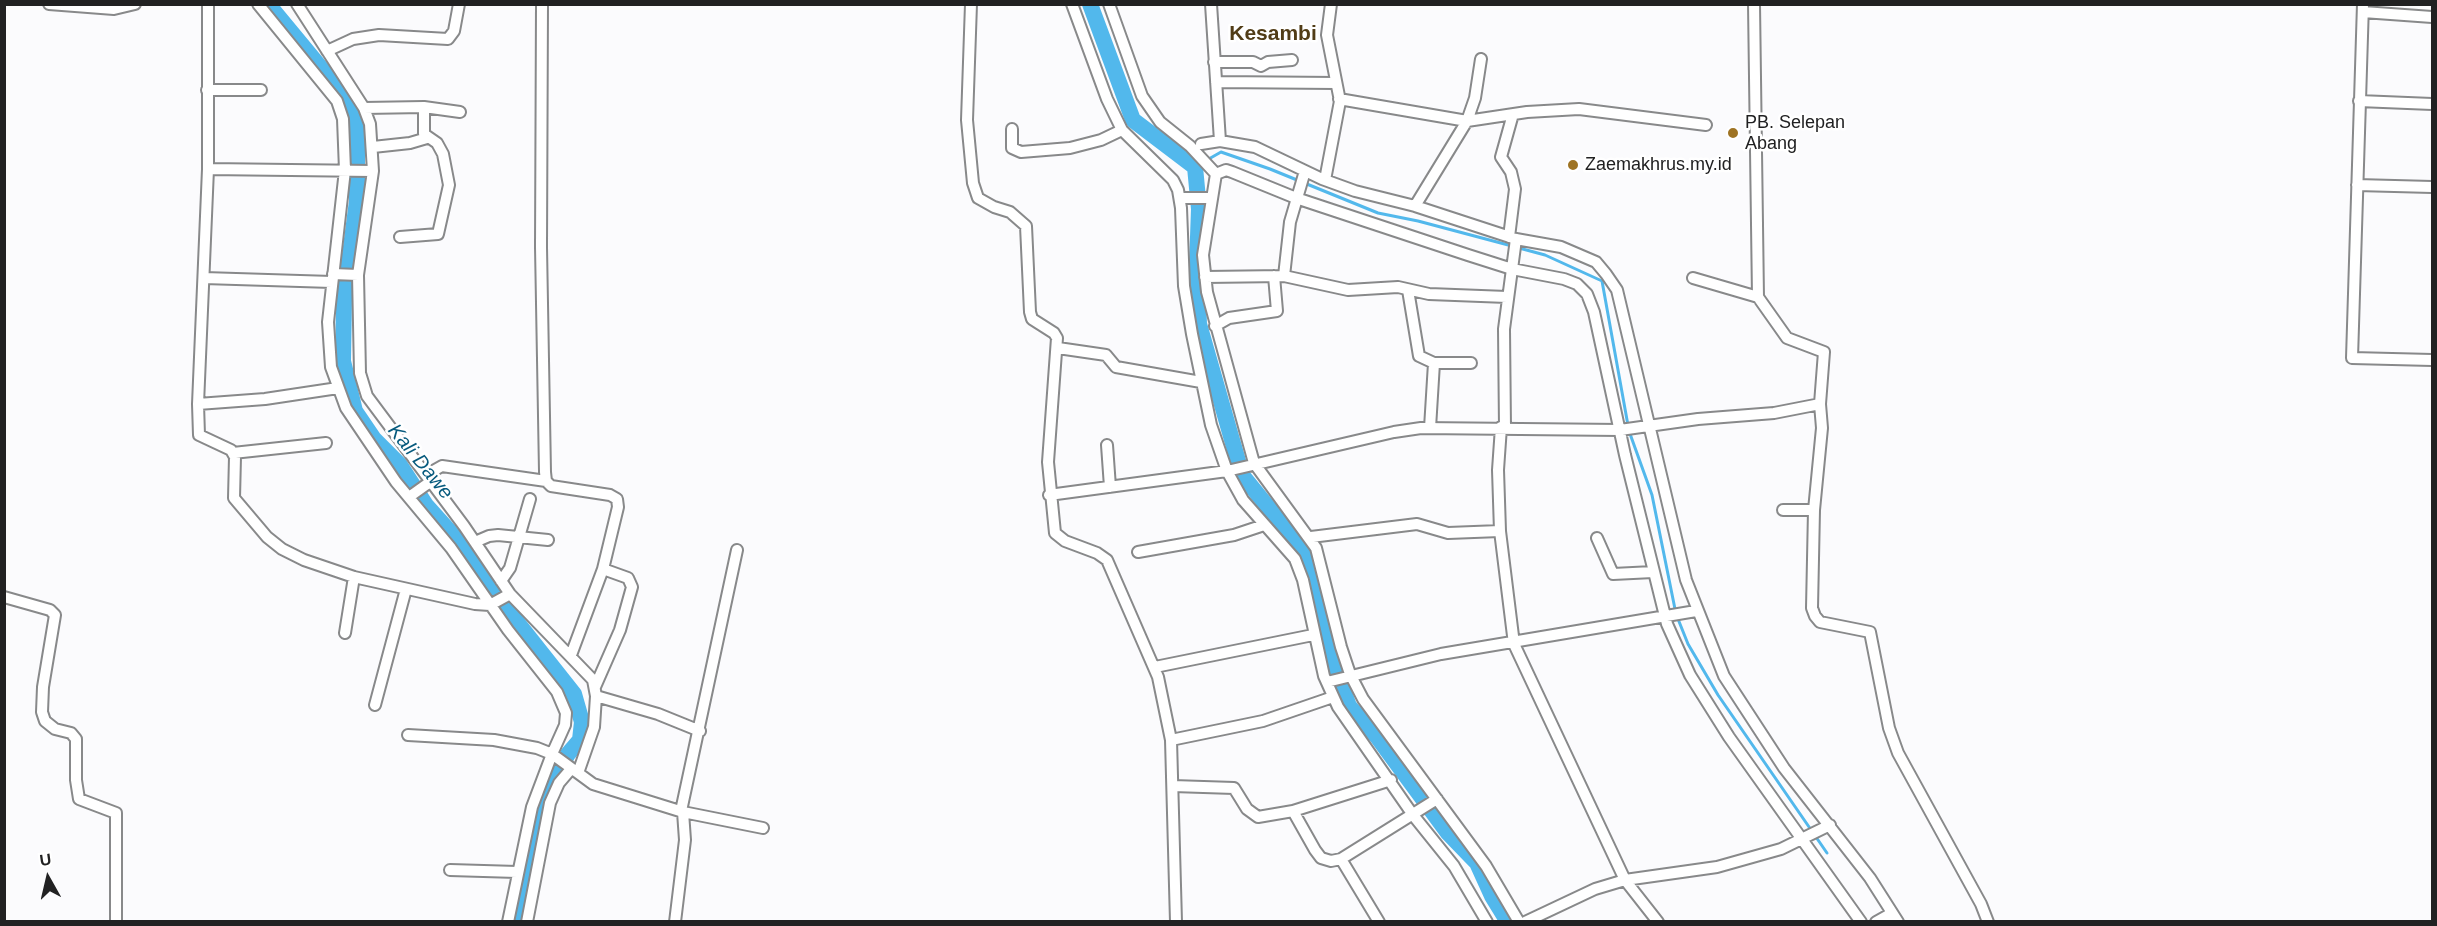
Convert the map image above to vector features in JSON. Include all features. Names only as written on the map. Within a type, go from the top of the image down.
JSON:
[{"type":"street","points":[[49,4],[114,9],[135,4]]},
{"type":"street","points":[[208,4],[208,169],[198,404],[200,435],[213,443],[228,447],[233,453],[234,498],[267,537],[282,549],[304,560],[354,577],[406,589],[499,600]]},
{"type":"street","points":[[258,4],[337,101],[360,170],[358,275],[360,373],[363,385],[368,396],[427,481],[475,542],[501,581]]},
{"type":"street","points":[[297,4],[364,108],[370,124],[373,147],[360,170],[333,278],[329,350],[338,388],[346,408],[363,434],[451,548],[499,600],[571,655],[586,670],[596,692],[700,731]]},
{"type":"street","points":[[327,51],[352,39],[379,35],[446,40],[454,31],[459,4]]},
{"type":"street","points":[[542,4],[542,390],[546,481]]},
{"type":"street","points":[[971,4],[967,120],[973,183],[978,198],[994,207],[1010,212],[1026,226],[1030,312],[1032,319],[1054,333],[1058,348],[1048,462],[1049,495],[1055,533],[1058,537],[1097,553],[1107,560],[1155,667],[1171,740],[1176,921]]},
{"type":"street","points":[[1072,4],[1107,99],[1122,130],[1173,180],[1184,198],[1184,286],[1201,382],[1219,454],[1230,471],[1243,500],[1295,559],[1303,580],[1313,635],[1334,697],[1353,729],[1454,866],[1487,921]]},
{"type":"street","points":[[1109,4],[1142,96],[1160,122],[1215,173]]},
{"type":"street","points":[[1211,4],[1220,141]]},
{"type":"street","points":[[1325,180],[1338,120],[1339,99],[1327,35],[1331,4]]},
{"type":"street","points":[[1754,4],[1758,297],[1787,339],[1824,352],[1820,404],[1822,428],[1814,510],[1812,608],[1820,622],[1870,632],[1889,728],[1898,753],[1988,921]]},
{"type":"street","points":[[2433,17],[2363,8],[2352,358],[2433,360]]},
{"type":"street","points":[[1415,206],[1467,121],[1475,98],[1481,59]]},
{"type":"street","points":[[1214,62],[1253,62],[1261,66],[1268,62],[1292,60]]},
{"type":"street","points":[[1216,82],[1336,83]]},
{"type":"street","points":[[207,90],[261,90]]},
{"type":"street","points":[[1339,99],[1467,121],[1551,110],[1610,111],[1706,124]]},
{"type":"street","points":[[2359,101],[2433,104]]},
{"type":"street","points":[[364,108],[424,107],[460,112]]},
{"type":"street","points":[[400,237],[436,236],[442,220],[449,185],[441,148],[427,138],[423,128],[424,107]]},
{"type":"street","points":[[1513,114],[1501,157],[1511,172],[1515,189],[1513,266],[1503,338],[1503,428],[1498,470],[1500,531],[1514,644],[1625,880],[1658,921]]},
{"type":"street","points":[[1012,129],[1010,141],[1012,148],[1017,152],[1070,148],[1101,140],[1122,130]]},
{"type":"street","points":[[373,147],[410,143],[427,138]]},
{"type":"street","points":[[1201,144],[1220,141],[1255,147],[1304,173],[1355,191],[1415,206],[1513,240],[1577,253],[1596,262],[1617,290],[1646,426],[1694,612],[1724,676],[1747,714],[1826,827],[1895,917],[1876,921]]},
{"type":"street","points":[[208,169],[360,170]]},
{"type":"street","points":[[1215,173],[1226,170],[1513,266],[1564,279],[1577,284],[1587,294],[1594,312],[1653,572],[1690,675],[1861,921]]},
{"type":"street","points":[[1215,173],[1209,198],[1203,246],[1205,277],[1215,326],[1252,464],[1311,537],[1316,548],[1348,675],[1434,801],[1497,882],[1519,921]]},
{"type":"street","points":[[1215,326],[1229,318],[1277,311],[1279,276],[1296,195],[1304,173]]},
{"type":"street","points":[[2357,185],[2433,187]]},
{"type":"street","points":[[1184,198],[1209,198]]},
{"type":"street","points":[[204,278],[333,278],[358,275]]},
{"type":"street","points":[[1205,277],[1279,276],[1348,290],[1386,286],[1429,294],[1507,297]]},
{"type":"street","points":[[1693,278],[1758,297]]},
{"type":"street","points":[[1408,290],[1416,351],[1422,359],[1434,363],[1471,363]]},
{"type":"street","points":[[1058,348],[1106,355],[1119,368],[1201,382]]},
{"type":"street","points":[[1430,428],[1434,363]]},
{"type":"street","points":[[198,404],[276,398],[338,388]]},
{"type":"street","points":[[1049,495],[1230,471],[1394,432],[1430,428],[1622,430],[1774,413],[1820,404]]},
{"type":"street","points":[[233,453],[326,443]]},
{"type":"street","points":[[1107,445],[1110,487]]},
{"type":"street","points":[[412,495],[442,466],[546,481],[551,486],[562,489],[610,495],[617,499],[618,507],[603,569],[571,655]]},
{"type":"street","points":[[508,921],[532,807],[554,756],[565,725],[566,713],[562,702],[499,600],[501,581],[510,568],[530,498]]},
{"type":"street","points":[[1783,510],[1814,510]]},
{"type":"street","points":[[1311,537],[1417,524],[1448,533],[1500,531]]},
{"type":"street","points":[[1138,552],[1234,535],[1264,525]]},
{"type":"street","points":[[475,542],[489,536],[521,536],[548,540]]},
{"type":"street","points":[[1597,538],[1613,574],[1653,572]]},
{"type":"street","points":[[675,921],[685,833],[682,811],[737,550]]},
{"type":"street","points":[[527,921],[550,803],[559,783],[572,770],[594,727],[596,692],[620,630],[632,587],[628,578],[603,569]]},
{"type":"street","points":[[345,633],[354,577]]},
{"type":"street","points":[[375,705],[406,589]]},
{"type":"street","points":[[4,597],[50,610],[55,615],[43,687],[42,712],[45,721],[55,729],[71,733],[76,739],[76,780],[79,799],[116,813],[116,921]]},
{"type":"street","points":[[1329,681],[1441,654],[1514,644],[1694,612]]},
{"type":"street","points":[[1155,667],[1313,635]]},
{"type":"street","points":[[1171,740],[1263,721],[1334,697]]},
{"type":"street","points":[[408,735],[494,740],[537,748],[554,756],[592,784],[682,811],[763,828]]},
{"type":"street","points":[[1173,786],[1234,788],[1247,809],[1258,817],[1293,811],[1391,780]]},
{"type":"street","points":[[1293,811],[1321,858],[1330,861],[1341,859],[1434,801]]},
{"type":"street","points":[[1525,921],[1574,897],[1625,880],[1717,867],[1803,840],[1826,827]]},
{"type":"street","points":[[1341,859],[1379,921]]},
{"type":"street","points":[[450,870],[517,872]]},
{"type":"waterway","name":"Kali Dawe","points":[[268,4],[336,86],[350,107],[357,131],[357,201],[344,300],[343,361],[355,411],[374,439],[400,465],[426,505],[463,546],[490,588],[574,694],[582,722],[580,740],[568,754],[541,803],[519,922]]},
{"type":"waterway","points":[[1090,4],[1133,120],[1195,167],[1199,209],[1197,265],[1199,324],[1242,475],[1304,551],[1317,576],[1332,660],[1349,706],[1378,738],[1448,833],[1477,863],[1492,896],[1508,922]]},
{"type":"waterway","points":[[1207,160],[1221,152],[1270,169],[1378,213],[1512,246]]},
{"type":"waterway","points":[[1519,248],[1545,255],[1602,281],[1629,431],[1652,495],[1676,614],[1688,644],[1718,695],[1827,853]]},
{"type":"place","name":"PB. Selepan Abang","points":[[1733,133]]},
{"type":"place","name":"Zaemakhrus.my.id","points":[[1573,165]]},
{"type":"district","name":"Kesambi","points":[[1273,34]]}]
